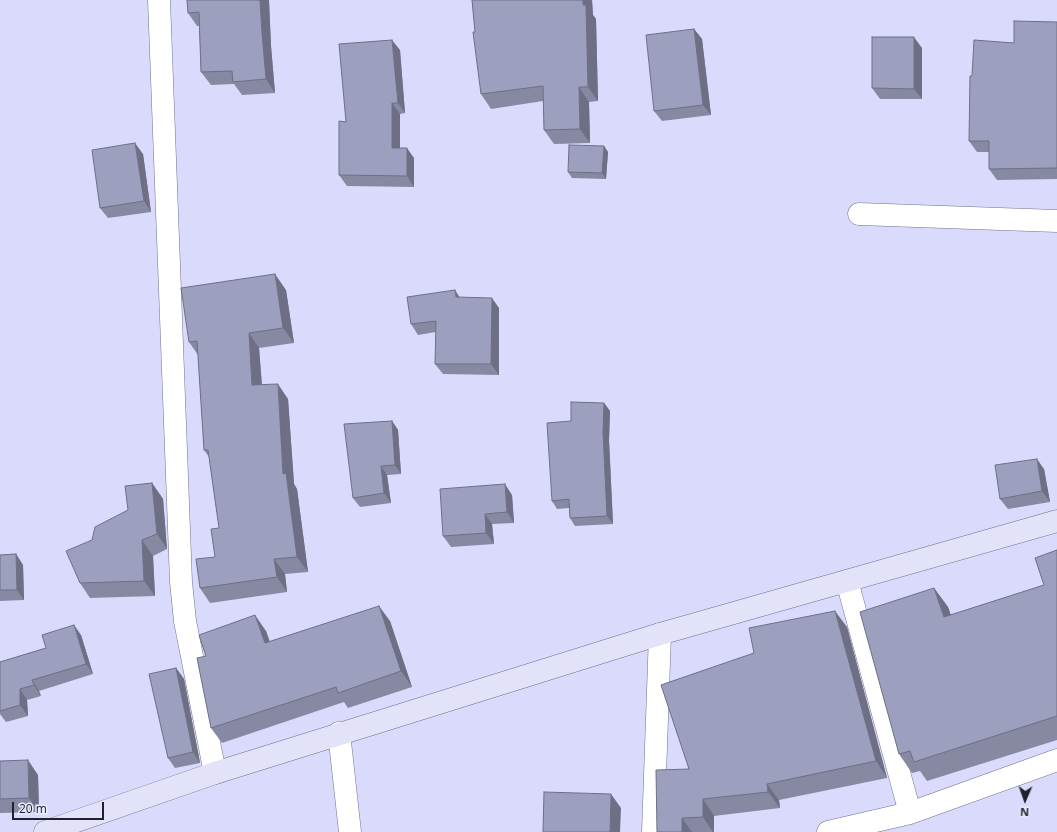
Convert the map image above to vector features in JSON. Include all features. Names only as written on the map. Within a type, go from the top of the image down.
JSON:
[{"type":"street","points":[[159,0],[181,582],[185,621],[215,773]]},
{"type":"street","points":[[859,214],[1057,221]]},
{"type":"street","points":[[45,832],[215,773],[339,733],[660,634],[1057,521]]},
{"type":"street","points":[[847,581],[910,813]]},
{"type":"street","points":[[652,832],[660,634]]},
{"type":"street","points":[[339,733],[350,832]]},
{"type":"street","points":[[828,832],[910,813],[1057,760]]},
{"type":"building","points":[[187,0],[260,0],[266,79],[233,82],[232,71],[201,72],[199,12],[188,13]]},
{"type":"building","points":[[472,0],[583,0],[583,5],[586,5],[588,87],[579,87],[580,129],[544,130],[543,86],[481,94],[473,32],[475,32]]},
{"type":"building","points":[[1014,21],[1057,22],[1057,168],[989,169],[989,141],[969,141],[970,76],[972,76],[974,40],[1014,43]]},
{"type":"building","points":[[694,29],[703,105],[654,111],[646,35]]},
{"type":"building","points":[[872,37],[914,37],[914,89],[872,88]]},
{"type":"building","points":[[392,40],[398,103],[392,103],[392,148],[407,148],[407,176],[339,175],[339,121],[346,122],[339,44]]},
{"type":"building","points":[[135,143],[144,201],[100,208],[92,150]]},
{"type":"building","points":[[569,145],[604,146],[602,173],[568,172]]},
{"type":"building","points":[[275,274],[283,328],[249,333],[252,385],[278,384],[283,474],[286,473],[297,557],[274,559],[277,577],[200,588],[196,559],[215,557],[211,529],[219,528],[208,450],[204,450],[197,341],[189,342],[181,288]]},
{"type":"building","points":[[455,290],[456,297],[492,298],[491,364],[435,364],[436,321],[411,324],[407,297]]},
{"type":"building","points":[[571,402],[604,403],[603,432],[607,516],[570,518],[569,499],[552,501],[547,423],[571,421]]},
{"type":"building","points":[[392,421],[395,465],[381,466],[384,493],[353,498],[344,424]]},
{"type":"building","points":[[1037,459],[1042,491],[1000,499],[995,465]]},
{"type":"building","points":[[152,483],[157,534],[142,540],[144,581],[80,583],[66,551],[92,540],[95,527],[128,510],[125,486]]},
{"type":"building","points":[[505,484],[507,512],[485,514],[486,533],[443,536],[440,489]]},
{"type":"building","points":[[1057,550],[1057,716],[914,762],[910,751],[899,754],[860,612],[934,588],[944,617],[1044,585],[1035,558]]},
{"type":"building","points":[[16,554],[17,590],[0,590],[0,555]]},
{"type":"building","points":[[379,606],[401,671],[338,693],[336,687],[211,728],[197,658],[206,656],[199,635],[255,615],[265,643]]},
{"type":"building","points":[[835,611],[876,761],[767,784],[768,792],[703,799],[703,817],[682,818],[682,832],[657,832],[656,770],[689,769],[661,685],[754,653],[749,628]]},
{"type":"building","points":[[74,625],[86,664],[32,680],[34,685],[20,689],[20,705],[0,711],[0,662],[46,648],[42,635]]},
{"type":"building","points":[[176,668],[193,752],[168,758],[149,674]]},
{"type":"building","points":[[28,760],[29,798],[0,799],[0,761]]},
{"type":"building","points":[[544,792],[611,794],[610,832],[543,832]]}]
